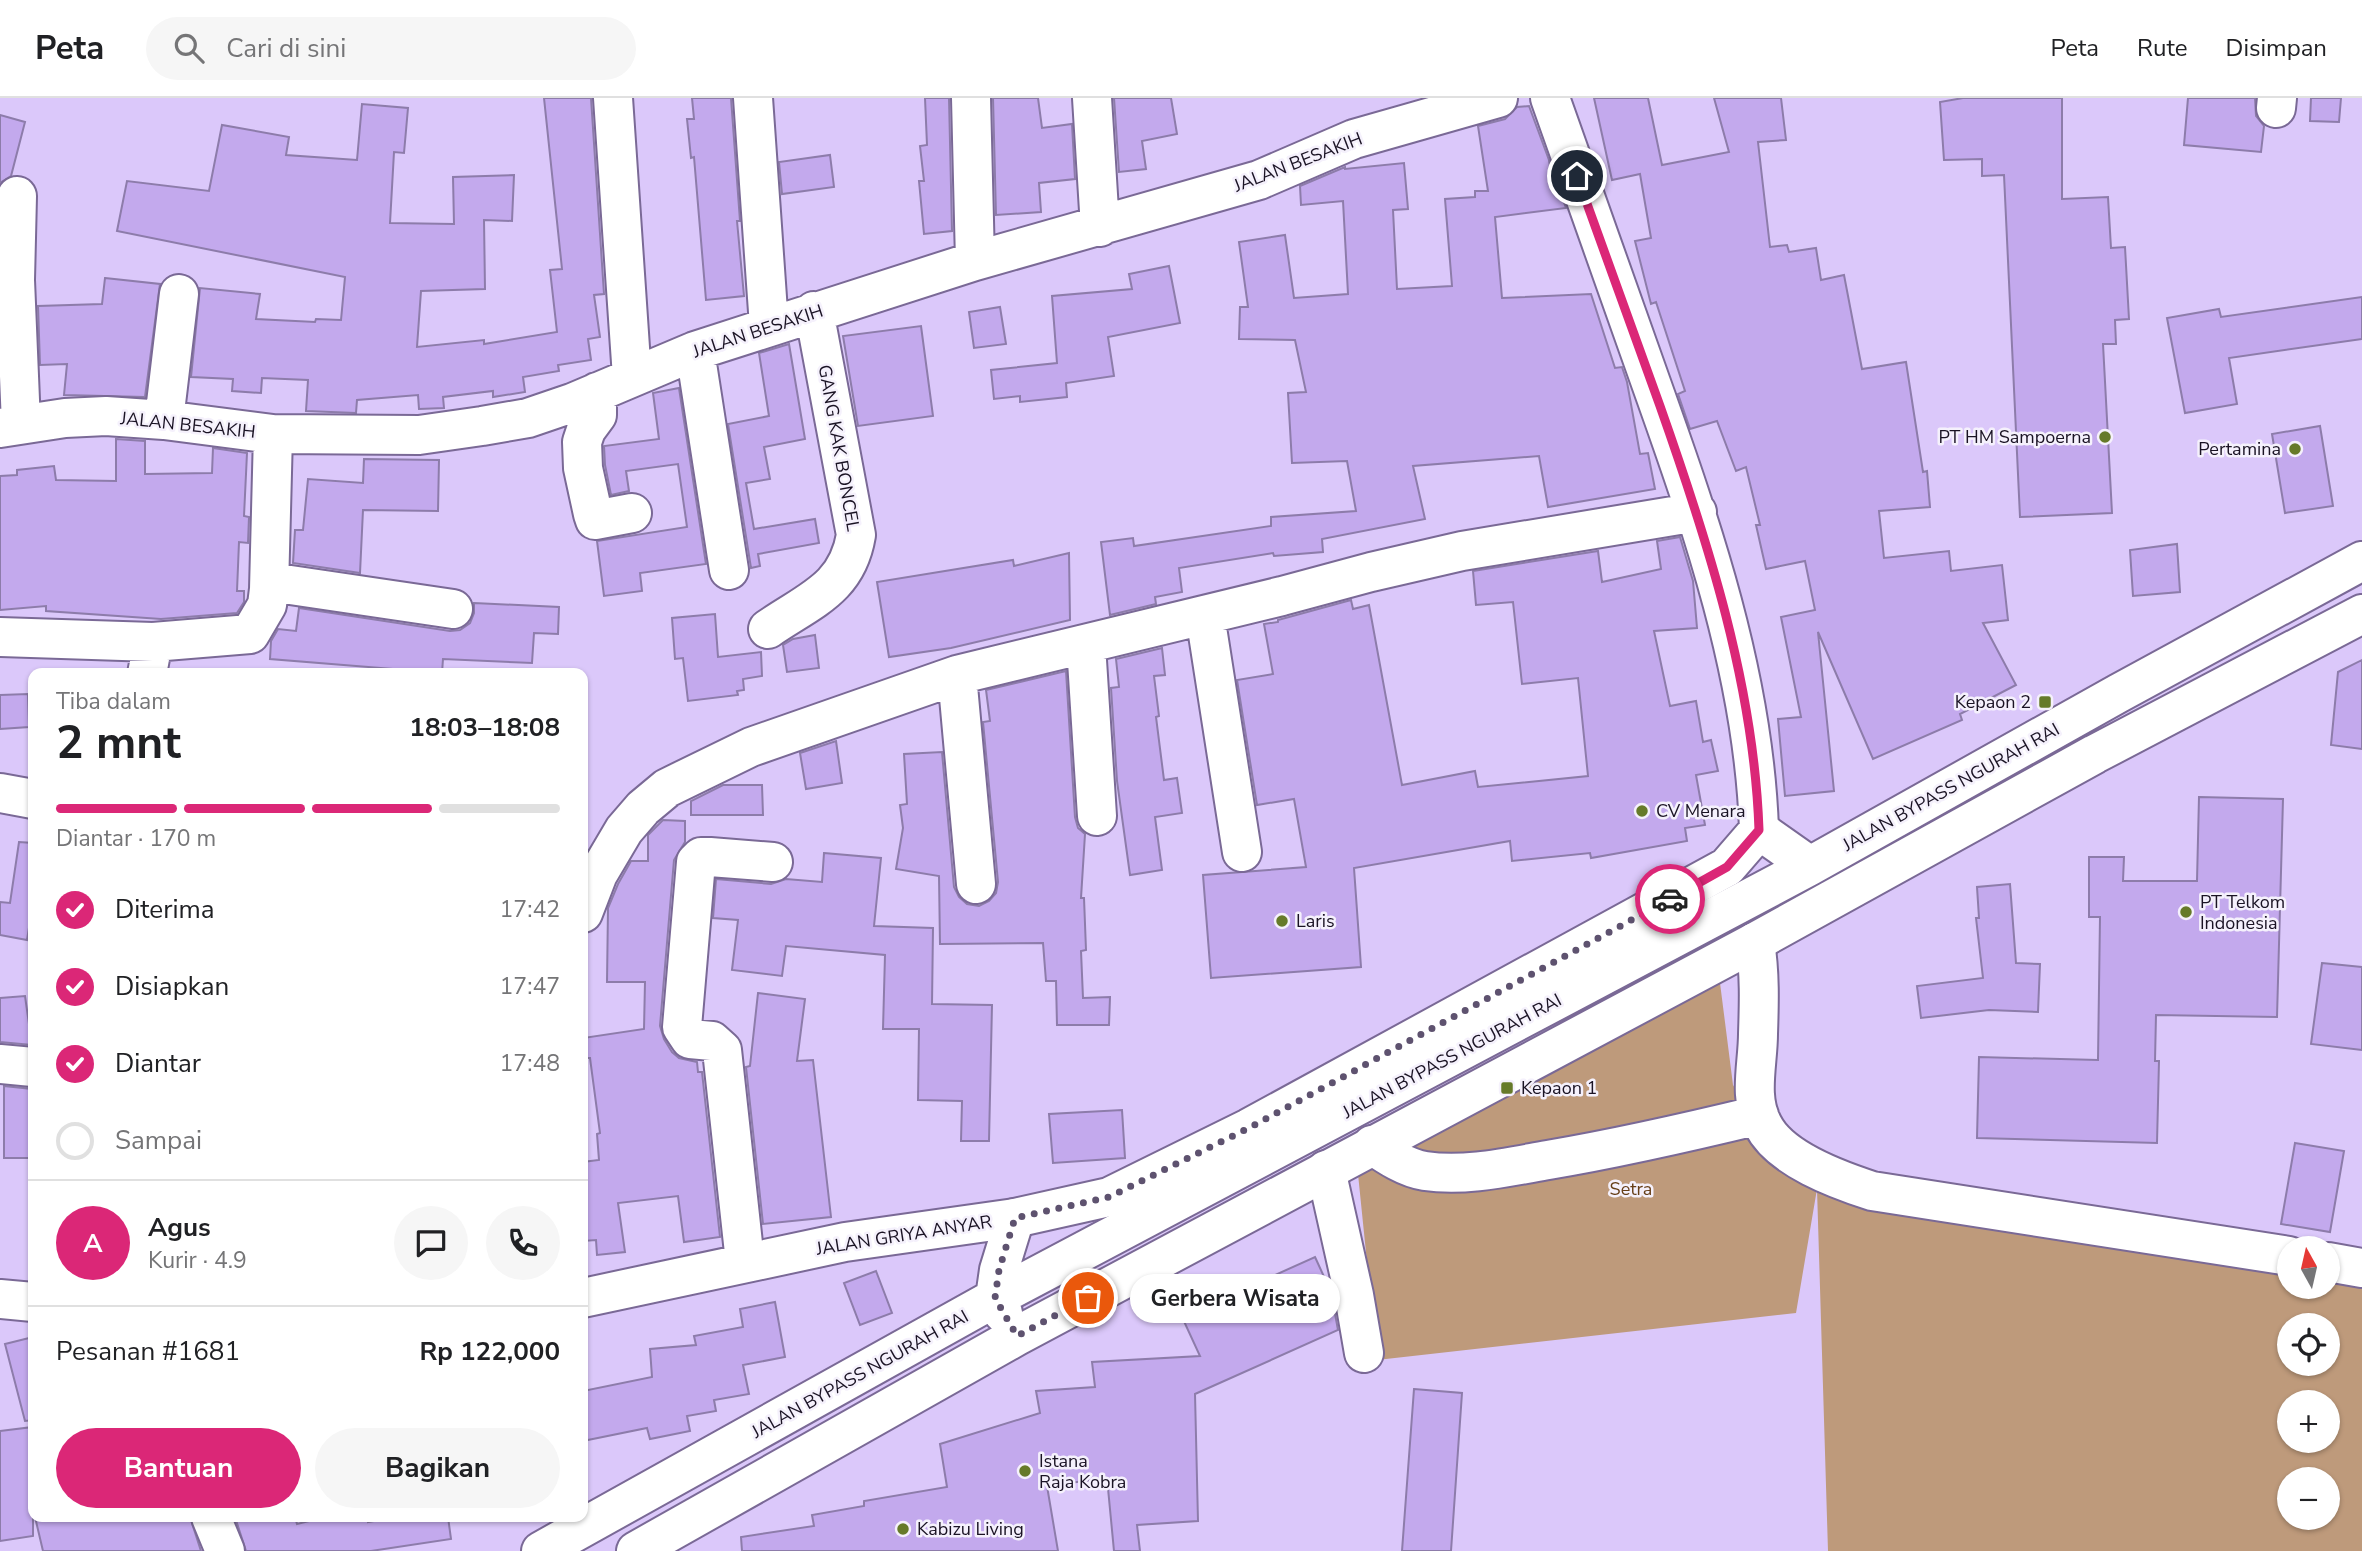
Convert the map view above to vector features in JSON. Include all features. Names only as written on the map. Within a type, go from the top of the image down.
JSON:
[{"type":"main road","points":[[613,98],[632,377]]},
{"type":"main road","points":[[753,98],[769,326]]},
{"type":"main road","points":[[971,98],[975,261]]},
{"type":"main road","points":[[1092,98],[1100,227]]},
{"type":"main road","name":"JALAN BESAKIH","points":[[11,426],[106,416],[164,420],[273,434],[419,435],[528,418],[572,404],[695,351],[769,326],[930,278],[975,261],[1259,180],[1354,139],[1498,98]]},
{"type":"main road","points":[[1550,98],[1697,512],[1733,648],[1758,783],[1759,830],[1811,866]]},
{"type":"main road","points":[[11,426],[17,196]]},
{"type":"main road","points":[[164,420],[179,294]]},
{"type":"main road","name":"GANG KAK BONCEL","points":[[768,629],[835,584],[847,569],[856,535],[814,312]]},
{"type":"main road","points":[[695,351],[729,570]]},
{"type":"main road","points":[[597,392],[597,415],[586,430],[582,442],[583,468],[593,514],[595,520],[632,513]]},
{"type":"main road","points":[[0,637],[150,658],[250,634],[267,605],[270,582],[273,434]]},
{"type":"main road","points":[[588,900],[598,874],[624,830],[643,808],[667,788],[751,747],[957,676],[1371,572],[1462,551],[1697,512]]},
{"type":"main road","name":"JALAN BYPASS NGURAH RAI","points":[[541,1551],[707,1461],[995,1298],[1811,866],[2119,692],[2362,561]]},
{"type":"main road","points":[[270,582],[453,609]]},
{"type":"main road","points":[[636,1551],[729,1501],[1017,1336],[1755,942],[2095,754],[2362,614]]},
{"type":"main road","points":[[1205,615],[1242,852]]},
{"type":"main road","points":[[1086,645],[1097,816]]},
{"type":"main road","points":[[957,676],[976,884]]},
{"type":"main road","points":[[0,793],[28,798]]},
{"type":"main road","name":"JALAN GRIYA ANYAR","points":[[588,1297],[845,1242],[1015,1218],[1109,1197],[1249,1128],[1727,867],[1759,830]]},
{"type":"main road","points":[[745,1262],[722,1050],[712,1041],[690,1039],[682,1027],[696,862],[701,857],[710,856],[773,862]]},
{"type":"main road","points":[[1755,942],[1759,968],[1755,1078],[1759,1115],[1770,1137],[1795,1157],[1835,1179],[1872,1191],[2277,1254]]},
{"type":"main road","points":[[0,1064],[28,1067]]},
{"type":"main road","points":[[1372,1145],[1391,1159],[1423,1170],[1456,1172],[1505,1168],[1611,1149],[1759,1115]]},
{"type":"main road","points":[[1326,1170],[1364,1353]]},
{"type":"main road","points":[[1015,1218],[999,1270],[995,1298],[1017,1336]]},
{"type":"main road","points":[[2340,1264],[2362,1268]]},
{"type":"main road","points":[[0,1298],[28,1301]]},
{"type":"main road","points":[[707,1461],[729,1501]]},
{"type":"main road","points":[[213,1522],[225,1551]]},
{"type":"green space","name":"Setra","points":[[1720,983],[1733,1085],[1763,1133],[1817,1184],[2277,1259],[2277,1299],[2340,1299],[2340,1270],[2362,1274],[2362,1551],[1828,1551],[1817,1189],[1796,1313],[1377,1360],[1358,1174]]},
{"type":"building","points":[[544,98],[591,98],[604,294],[594,295],[600,337],[588,339],[591,360],[558,365],[559,371],[523,377],[525,392],[493,397],[493,391],[443,397],[444,408],[419,409],[418,395],[357,400],[356,413],[306,411],[308,380],[262,378],[261,393],[232,391],[233,379],[191,377],[200,288],[260,294],[256,319],[315,322],[316,319],[341,320],[345,277],[117,231],[127,181],[209,191],[222,125],[289,137],[286,155],[357,160],[362,104],[408,108],[404,153],[394,152],[390,223],[454,224],[453,177],[514,175],[512,221],[484,220],[485,289],[421,291],[417,347],[484,340],[484,344],[557,332],[550,270],[562,269]]},
{"type":"building","points":[[692,98],[731,98],[744,296],[706,300],[694,157],[691,158],[687,119],[694,119]]},
{"type":"building","points":[[925,98],[949,98],[952,231],[924,234],[919,181],[924,181],[920,146],[927,145]]},
{"type":"building","points":[[993,98],[1038,98],[1042,128],[1072,124],[1075,179],[1039,183],[1041,212],[996,215]]},
{"type":"building","points":[[1114,98],[1171,98],[1177,134],[1142,141],[1146,169],[1119,172]]},
{"type":"building","points":[[1594,98],[1648,98],[1662,165],[1729,152],[1714,98],[1781,98],[1786,140],[1758,142],[1770,247],[1787,245],[1789,252],[1816,248],[1821,280],[1844,275],[1862,369],[1906,362],[1923,472],[1927,471],[1930,507],[1879,511],[1884,558],[1949,551],[1951,571],[2002,565],[2008,620],[1983,623],[2016,685],[1960,714],[1962,720],[1873,759],[1818,632],[1834,791],[1785,796],[1778,719],[1801,717],[1781,617],[1815,610],[1805,561],[1766,569],[1756,525],[1760,525],[1746,467],[1736,471],[1717,421],[1690,429],[1678,394],[1685,391],[1656,302],[1651,304],[1635,241],[1651,238],[1640,174],[1612,180]]},
{"type":"building","points":[[1963,98],[2062,98],[2062,199],[2108,197],[2111,248],[2125,247],[2129,319],[2115,320],[2116,344],[2103,344],[2112,513],[2020,517],[2004,175],[1982,176],[1982,159],[1944,160],[1940,102]]},
{"type":"building","points":[[2188,98],[2255,98],[2256,116],[2264,126],[2261,152],[2184,145]]},
{"type":"building","points":[[2311,98],[2341,98],[2339,122],[2310,121]]},
{"type":"building","points":[[1529,106],[1549,160],[1552,180],[1556,180],[1566,208],[1495,217],[1502,298],[1591,294],[1615,368],[1622,367],[1627,382],[1640,454],[1648,453],[1655,489],[1548,507],[1539,456],[1413,466],[1425,519],[1322,539],[1323,552],[1274,556],[1273,553],[1179,568],[1182,592],[1155,597],[1156,604],[1110,615],[1101,542],[1133,538],[1134,546],[1271,526],[1271,517],[1356,511],[1347,461],[1292,463],[1288,393],[1306,392],[1295,340],[1239,339],[1240,307],[1248,307],[1239,242],[1285,235],[1294,298],[1348,294],[1343,201],[1301,205],[1300,186],[1345,167],[1404,163],[1408,209],[1393,210],[1397,289],[1452,286],[1445,199],[1475,197],[1475,191],[1488,191],[1478,126],[1505,119],[1517,107]]},
{"type":"building","points":[[0,115],[25,122],[11,176],[0,183]]},
{"type":"building","points":[[830,155],[834,187],[782,194],[779,162]]},
{"type":"building","points":[[1169,266],[1180,323],[1108,337],[1114,376],[1066,383],[1067,397],[1020,402],[1020,396],[994,399],[991,370],[1057,363],[1052,296],[1132,289],[1129,274]]},
{"type":"building","points":[[105,278],[160,284],[145,397],[64,395],[67,364],[40,365],[38,306],[102,304]]},
{"type":"building","points":[[2362,297],[2362,339],[2229,358],[2237,404],[2185,413],[2167,318],[2219,309],[2221,317]]},
{"type":"building","points":[[1000,307],[1006,344],[974,348],[969,312]]},
{"type":"building","points":[[921,326],[933,416],[858,426],[843,336]]},
{"type":"building","points":[[789,344],[805,439],[764,447],[770,479],[746,483],[754,529],[815,519],[819,543],[758,554],[760,566],[751,568],[728,424],[769,416],[759,353]]},
{"type":"building","points":[[679,388],[706,564],[640,573],[642,591],[604,596],[597,541],[687,527],[678,464],[626,471],[629,491],[611,495],[605,465],[604,446],[659,439],[653,393]]},
{"type":"building","points":[[2320,426],[2333,506],[2285,513],[2272,434]]},
{"type":"building","points":[[116,439],[145,441],[145,474],[212,473],[213,448],[247,453],[244,516],[249,517],[248,543],[239,542],[237,591],[244,591],[244,602],[237,613],[161,619],[46,611],[46,606],[0,610],[0,476],[17,475],[17,470],[54,466],[56,480],[116,481]]},
{"type":"building","points":[[364,459],[439,460],[438,511],[363,510],[360,573],[293,563],[295,530],[303,530],[308,479],[363,483]]},
{"type":"building","points":[[1680,537],[1693,581],[1697,628],[1654,631],[1670,706],[1696,701],[1703,742],[1711,740],[1718,771],[1696,775],[1705,825],[1685,828],[1687,841],[1591,858],[1590,853],[1512,861],[1510,841],[1354,868],[1361,967],[1211,978],[1203,875],[1306,867],[1294,799],[1257,805],[1237,680],[1273,674],[1264,624],[1351,600],[1353,609],[1369,605],[1402,785],[1475,771],[1478,787],[1588,776],[1578,678],[1522,684],[1513,602],[1476,605],[1473,571],[1598,551],[1602,582],[1661,569],[1657,541]]},
{"type":"building","points":[[2177,544],[2180,592],[2133,596],[2130,550]]},
{"type":"building","points":[[1069,553],[1070,620],[951,648],[889,657],[877,582],[1013,560],[1014,566]]},
{"type":"building","points":[[474,603],[559,607],[558,634],[534,633],[532,663],[443,659],[442,668],[381,668],[270,659],[271,641],[278,629],[296,631],[299,608],[450,631],[460,630],[470,623]]},
{"type":"building","points":[[715,614],[718,657],[761,652],[762,676],[743,679],[744,690],[737,691],[738,695],[688,701],[683,658],[675,659],[672,618]]},
{"type":"building","points":[[815,635],[819,668],[787,672],[783,645],[793,639]]},
{"type":"building","points":[[1162,648],[1165,675],[1154,676],[1159,716],[1156,717],[1164,780],[1177,778],[1182,813],[1155,817],[1162,870],[1130,875],[1117,781],[1111,688],[1119,687],[1116,659]]},
{"type":"building","points":[[2362,660],[2362,749],[2331,745],[2338,672]]},
{"type":"building","points":[[1066,671],[1075,817],[1078,828],[1085,834],[1081,898],[1084,898],[1086,950],[1081,951],[1083,998],[1110,997],[1109,1025],[1057,1025],[1056,981],[1046,981],[1043,943],[940,944],[939,876],[896,869],[903,828],[900,805],[907,804],[904,754],[942,752],[954,887],[959,897],[967,904],[979,906],[989,901],[996,893],[998,882],[983,722],[990,721],[986,690]]},
{"type":"building","points":[[28,694],[28,727],[0,729],[0,695]]},
{"type":"building","points":[[836,741],[842,783],[806,789],[800,753]]},
{"type":"building","points":[[723,785],[762,785],[763,815],[691,815],[691,801]]},
{"type":"building","points":[[2199,797],[2283,799],[2277,1017],[2156,1015],[2155,1061],[2159,1061],[2157,1143],[1977,1138],[1979,1057],[2098,1060],[2100,917],[2089,917],[2089,857],[2124,857],[2123,881],[2197,881]]},
{"type":"building","points":[[663,820],[685,821],[685,842],[674,860],[660,1026],[672,1052],[679,1058],[697,1062],[698,1072],[702,1072],[720,1237],[684,1242],[678,1196],[618,1203],[625,1252],[597,1255],[596,1240],[588,1241],[588,1161],[599,1160],[597,1134],[600,1133],[588,1058],[588,1037],[644,1029],[645,982],[607,982],[608,908],[631,861],[648,861],[648,835]]},
{"type":"building","points":[[19,842],[28,843],[27,940],[0,935],[0,902],[10,903]]},
{"type":"building","points":[[824,853],[881,858],[874,926],[933,928],[932,1004],[992,1005],[989,1141],[961,1141],[962,1101],[918,1100],[919,1029],[883,1029],[885,955],[786,946],[782,976],[732,970],[738,920],[713,918],[716,879],[771,884],[786,879],[822,882]]},
{"type":"building","points":[[2010,884],[2016,963],[2040,964],[2038,1012],[1989,1010],[1921,1018],[1917,986],[1983,978],[1976,918],[1979,918],[1977,887]]},
{"type":"building","points":[[2322,963],[2362,967],[2362,1050],[2311,1044]]},
{"type":"building","points":[[758,993],[805,999],[797,1061],[813,1060],[831,1217],[763,1224],[746,1067],[750,1066]]},
{"type":"building","points":[[25,996],[28,1045],[0,1042],[0,998]]},
{"type":"building","points":[[4,1086],[28,1089],[28,1158],[4,1158]]},
{"type":"building","points":[[1122,1110],[1125,1158],[1053,1163],[1049,1114]]},
{"type":"building","points":[[2295,1143],[2344,1151],[2330,1232],[2281,1224]]},
{"type":"building","points":[[1315,1257],[1331,1292],[1338,1330],[1195,1394],[1198,1521],[1137,1525],[1140,1551],[1114,1551],[1107,1478],[1047,1486],[1058,1551],[742,1551],[741,1537],[814,1526],[812,1515],[864,1506],[864,1501],[947,1487],[940,1444],[1040,1413],[1036,1391],[1095,1387],[1092,1362],[1200,1356],[1182,1317]]},
{"type":"building","points":[[876,1271],[892,1313],[860,1325],[844,1283]]},
{"type":"building","points":[[775,1302],[785,1357],[743,1365],[749,1394],[714,1400],[716,1411],[687,1416],[690,1431],[650,1439],[647,1428],[588,1440],[588,1390],[652,1377],[650,1349],[696,1345],[694,1336],[743,1327],[740,1309]]},
{"type":"building","points":[[28,1338],[28,1421],[25,1421],[5,1344]]},
{"type":"building","points":[[1414,1389],[1462,1393],[1451,1551],[1402,1551]]},
{"type":"building","points":[[28,1428],[28,1522],[33,1522],[33,1536],[0,1541],[0,1431]]},
{"type":"building","points":[[36,1522],[192,1522],[201,1551],[43,1551]]},
{"type":"building","points":[[237,1522],[449,1522],[451,1539],[371,1551],[246,1551]]},
{"type":"way so far","points":[[1088,1298],[1017,1336],[995,1298],[999,1270],[1015,1218],[1109,1197],[1249,1128],[1670,899]]},
{"type":"place","name":"PT HM Sampoerna","points":[[2105,437]]},
{"type":"place","name":"Pertamina","points":[[2295,449]]},
{"type":"place","name":"Kepaon 2","points":[[2045,702]]},
{"type":"place","name":"CV Menara","points":[[1642,811]]},
{"type":"place","name":"PT Telkom Indonesia","points":[[2186,912]]},
{"type":"place","name":"Laris","points":[[1282,921]]},
{"type":"place","name":"Kepaon 1","points":[[1507,1088]]},
{"type":"place","name":"Gerbera Wisata","points":[[1088,1298]]},
{"type":"place","name":"Istana Raja Kobra","points":[[1025,1471]]},
{"type":"place","name":"Kabizu Living","points":[[903,1529]]},
{"type":"route","points":[[1577,176],[1697,512],[1733,648],[1758,783],[1759,830],[1727,867],[1670,899]]}]
